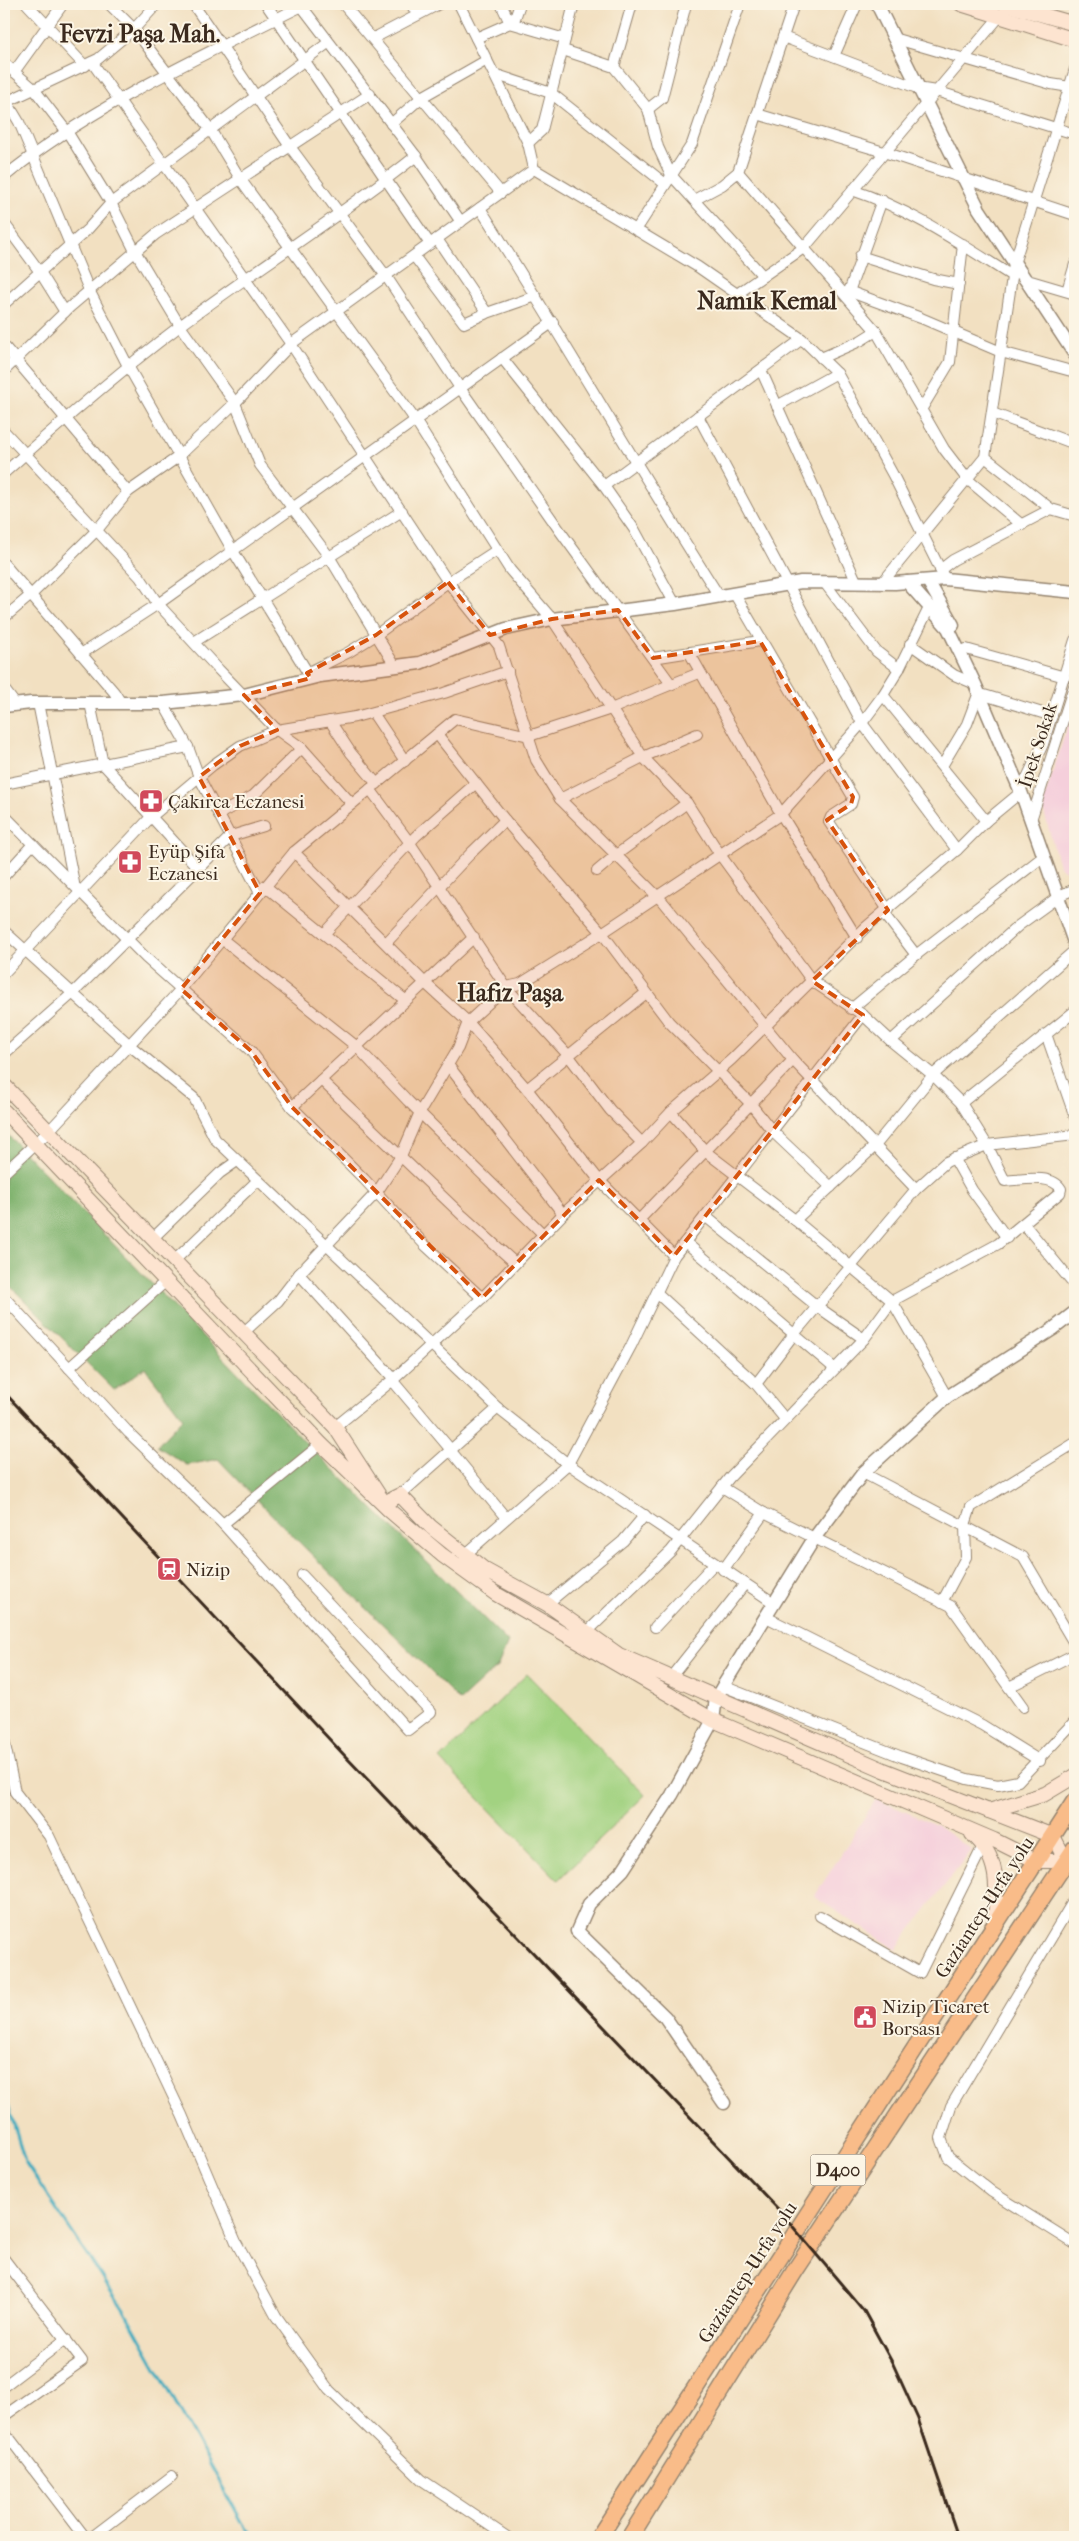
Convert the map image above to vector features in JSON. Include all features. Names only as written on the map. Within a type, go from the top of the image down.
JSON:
[{"type":"highway","name":"Gaziantep-Urfa yolu","points":[[599,2537],[1075,1801]]},
{"type":"highway","name":"D400","points":[[630,2537],[796,2269],[1072,1859]]},
{"type":"main road","points":[[961,4],[1011,8],[1075,24]]},
{"type":"main road","points":[[1011,8],[1075,40]]},
{"type":"main road","points":[[4,1085],[335,1427],[384,1503],[400,1495],[431,1527],[485,1570],[547,1604],[588,1631],[619,1655],[671,1678],[720,1692],[884,1770],[1053,1836],[1072,1859]]},
{"type":"main road","points":[[4,1111],[321,1444],[397,1518],[442,1555],[496,1594],[713,1720],[966,1828],[1036,1862],[1072,1859]]},
{"type":"main road","points":[[989,1811],[1045,1794],[1075,1776]]},
{"type":"main road","points":[[966,1828],[984,1844],[998,1882],[995,1925]]},
{"type":"street","points":[[27,4],[88,64],[119,100],[291,344],[448,582],[499,646],[536,760],[560,800],[662,901],[793,1060],[916,1189]]},
{"type":"street","points":[[14,72],[63,4]]},
{"type":"street","points":[[109,4],[134,29],[210,129],[241,180],[415,419],[510,570],[552,619],[643,757],[687,803],[721,856],[812,981],[862,1015],[891,1042],[933,1075],[961,1103],[987,1145],[1005,1181],[1050,1180],[1058,1183],[1061,1189],[1060,1193],[1007,1238],[892,1301],[864,1338],[722,1487],[680,1540],[588,1631]]},
{"type":"street","points":[[157,4],[134,29],[88,64],[5,102],[19,122],[89,290],[128,366],[232,551],[309,675]]},
{"type":"street","points":[[193,4],[291,148],[386,276],[460,388],[671,684]]},
{"type":"street","points":[[266,4],[388,179],[487,313]]},
{"type":"street","points":[[343,4],[374,38],[501,193]]},
{"type":"street","points":[[411,4],[417,14]]},
{"type":"street","points":[[374,38],[439,4]]},
{"type":"street","points":[[459,4],[528,143],[534,169],[698,267],[802,339],[837,373],[942,575]]},
{"type":"street","points":[[501,4],[511,24],[614,67],[648,109],[658,146],[672,175],[764,276]]},
{"type":"street","points":[[476,38],[511,24],[520,4]]},
{"type":"street","points":[[528,143],[542,130],[574,4]]},
{"type":"street","points":[[614,67],[632,4]]},
{"type":"street","points":[[648,109],[662,98],[686,4]]},
{"type":"street","points":[[636,230],[664,183],[672,175],[692,144],[740,4]]},
{"type":"street","points":[[694,200],[722,185],[738,172],[794,4]]},
{"type":"street","points":[[834,56],[857,4]]},
{"type":"street","points":[[877,4],[917,88],[979,209],[1017,273],[1075,355]]},
{"type":"street","points":[[4,177],[33,154],[119,100],[301,5],[328,43],[370,94],[416,156],[460,222]]},
{"type":"street","points":[[737,294],[805,247],[964,58],[1011,8]]},
{"type":"street","points":[[783,37],[917,88],[936,91],[1075,134]]},
{"type":"street","points":[[893,38],[1051,84],[1070,87]]},
{"type":"street","points":[[4,304],[88,229],[111,203],[328,43]]},
{"type":"street","points":[[391,124],[422,97],[487,60]]},
{"type":"street","points":[[4,62],[34,89],[68,133],[111,203],[135,251],[180,326],[235,403],[260,465],[330,558],[395,666]]},
{"type":"street","points":[[882,583],[985,457],[1001,352],[1032,201],[1058,128],[1075,69]]},
{"type":"street","points":[[494,74],[551,94],[664,183]]},
{"type":"street","points":[[4,371],[89,290],[156,234],[291,148],[370,94]]},
{"type":"street","points":[[757,114],[884,152],[1075,215]]},
{"type":"street","points":[[4,473],[64,419],[128,366],[180,326],[340,216],[416,156]]},
{"type":"street","points":[[4,618],[31,595],[96,530],[128,492],[178,457],[235,403],[291,344],[534,169]]},
{"type":"street","points":[[738,172],[848,294],[876,331],[944,449],[967,479],[1022,524]]},
{"type":"street","points":[[852,190],[882,200],[1017,273],[1071,292],[1075,264]]},
{"type":"street","points":[[848,294],[860,256],[882,200]]},
{"type":"street","points":[[480,208],[553,322],[636,462],[719,596]]},
{"type":"street","points":[[4,223],[40,272],[65,312]]},
{"type":"street","points":[[921,410],[950,362],[963,244]]},
{"type":"street","points":[[414,256],[464,323],[536,296]]},
{"type":"street","points":[[860,256],[933,279],[959,284]]},
{"type":"street","points":[[848,294],[953,332],[1001,352],[1075,372]]},
{"type":"street","points":[[81,654],[158,604],[553,322]]},
{"type":"street","points":[[822,358],[860,341],[876,331]]},
{"type":"street","points":[[604,486],[802,339]]},
{"type":"street","points":[[4,346],[64,419],[128,492]]},
{"type":"street","points":[[502,358],[604,486],[634,529],[675,604]]},
{"type":"street","points":[[761,370],[857,583]]},
{"type":"street","points":[[777,406],[837,373]]},
{"type":"street","points":[[992,413],[1075,444]]},
{"type":"street","points":[[698,416],[862,724],[957,850]]},
{"type":"street","points":[[4,431],[140,577],[158,604],[277,730],[302,748],[352,804]]},
{"type":"street","points":[[985,457],[1052,509],[1075,516]]},
{"type":"street","points":[[942,575],[953,560],[1052,509]]},
{"type":"street","points":[[194,642],[402,511]]},
{"type":"street","points":[[309,675],[376,635],[448,582],[497,550]]},
{"type":"street","points":[[4,564],[121,703]]},
{"type":"street","points":[[4,688],[10,705],[38,703],[163,703],[244,695],[309,675],[420,662],[490,635],[552,619],[675,604],[786,584],[928,581],[942,575],[1075,592]]},
{"type":"street","points":[[928,581],[966,649],[979,691],[967,724],[942,766]]},
{"type":"street","points":[[824,582],[876,651],[899,669]]},
{"type":"street","points":[[907,582],[948,628],[979,691],[1023,788],[1060,895],[1075,946]]},
{"type":"street","points":[[734,594],[853,797],[854,802],[831,817],[830,824],[916,955]]},
{"type":"street","points":[[243,1333],[278,1301],[299,1274],[328,1246],[377,1192],[401,1156],[420,1112],[448,1065],[468,1022],[506,987],[520,984],[602,934],[781,814],[862,724],[883,695],[899,669],[930,606]]},
{"type":"street","points":[[335,1427],[431,1346],[482,1298],[563,1214],[642,1143],[670,1112],[718,1069],[731,1060],[857,938],[957,850],[1023,788],[1043,744],[1075,640]]},
{"type":"street","points":[[653,658],[760,641]]},
{"type":"street","points":[[910,644],[954,676],[979,691],[1052,716]]},
{"type":"street","points":[[966,649],[1065,677]]},
{"type":"street","points":[[689,652],[699,673],[781,814],[857,938]]},
{"type":"street","points":[[4,973],[77,889],[151,817],[198,776],[240,746],[277,730],[373,713],[508,671]]},
{"type":"street","points":[[4,1173],[48,1132],[128,1043],[181,989],[294,852],[455,719],[529,736],[611,709],[699,673]]},
{"type":"street","name":"İpek Sokak","points":[[1032,817],[1075,683]]},
{"type":"street","points":[[883,695],[986,821]]},
{"type":"street","points":[[38,703],[77,889]]},
{"type":"street","points":[[90,703],[103,764],[198,868]]},
{"type":"street","points":[[163,703],[188,747],[198,776],[263,889],[324,934],[405,1000]]},
{"type":"street","points":[[373,713],[405,761]]},
{"type":"street","points":[[330,722],[506,987],[568,1056],[610,1110],[642,1143]]},
{"type":"street","points":[[437,734],[505,820],[602,934],[669,1022],[718,1069],[750,1103],[773,1132],[831,1187]]},
{"type":"street","points":[[560,800],[643,757],[697,734]]},
{"type":"street","points":[[4,784],[188,747]]},
{"type":"street","points":[[219,814],[253,796],[302,748]]},
{"type":"street","points":[[324,934],[410,843],[476,783]]},
{"type":"street","points":[[1023,788],[1044,856],[1075,925]]},
{"type":"street","points":[[597,871],[616,854],[687,803]]},
{"type":"street","points":[[4,815],[128,939],[251,1051],[292,1107],[377,1192],[425,1245],[482,1298]]},
{"type":"street","points":[[386,943],[505,820]]},
{"type":"street","points":[[4,1054],[72,993],[231,836],[264,826]]},
{"type":"street","points":[[4,876],[33,844]]},
{"type":"street","points":[[294,852],[468,1022],[527,1089],[600,1180],[674,1256]]},
{"type":"street","points":[[851,1009],[916,955],[1044,856]]},
{"type":"street","points":[[891,1042],[1018,926],[1060,895],[1075,889]]},
{"type":"street","points":[[4,931],[128,1043],[194,1098],[215,1139],[498,1408],[568,1464],[645,1515],[744,1585],[774,1603]]},
{"type":"street","points":[[292,1107],[474,937]]},
{"type":"street","points":[[222,939],[357,1047],[543,1234]]},
{"type":"street","points":[[795,1220],[874,1147],[933,1075],[1075,950]]},
{"type":"street","points":[[527,1089],[646,993]]},
{"type":"street","points":[[961,1103],[1075,1011]]},
{"type":"street","points":[[466,1554],[568,1464],[631,1346],[674,1256],[773,1132],[862,1015]]},
{"type":"street","points":[[1046,1034],[1075,1117]]},
{"type":"street","points":[[639,1220],[793,1060]]},
{"type":"street","points":[[448,1065],[563,1214]]},
{"type":"street","points":[[321,1080],[516,1263]]},
{"type":"street","points":[[670,1112],[706,1152],[795,1220],[892,1301],[947,1397]]},
{"type":"street","points":[[756,1384],[794,1334],[916,1189],[946,1162],[987,1145],[1075,1135]]},
{"type":"street","points":[[954,1158],[972,1190],[1007,1238]]},
{"type":"street","points":[[152,1239],[220,1173],[237,1160]]},
{"type":"street","points":[[174,1261],[258,1180]]},
{"type":"street","points":[[705,1216],[818,1307],[864,1338]]},
{"type":"street","points":[[1024,1224],[1075,1286]]},
{"type":"street","points":[[685,1242],[834,1368]]},
{"type":"street","points":[[299,1274],[393,1380],[506,1518]]},
{"type":"street","points":[[69,1368],[166,1281]]},
{"type":"street","points":[[657,1293],[756,1384],[785,1419]]},
{"type":"street","points":[[4,1297],[129,1433],[223,1524],[408,1730],[431,1712],[302,1575]]},
{"type":"street","points":[[724,2103],[665,2017],[577,1931],[588,1904],[623,1870],[672,1795],[713,1720],[720,1692],[815,1537],[863,1473],[947,1397],[1053,1329],[1075,1312]]},
{"type":"street","points":[[400,1495],[498,1408]]},
{"type":"street","points":[[942,1602],[966,1557],[965,1525],[971,1507],[1075,1443]]},
{"type":"street","points":[[223,1524],[321,1444]]},
{"type":"street","points":[[863,1473],[1023,1557],[1075,1645]]},
{"type":"street","points":[[722,1487],[764,1513],[951,1606],[1024,1707]]},
{"type":"street","points":[[723,1570],[764,1513]]},
{"type":"street","points":[[547,1604],[623,1541],[645,1515]]},
{"type":"street","points":[[655,1627],[714,1564]]},
{"type":"street","points":[[671,1678],[744,1585]]},
{"type":"street","points":[[766,1617],[982,1725],[1040,1761]]},
{"type":"street","points":[[1009,1687],[1075,1654]]},
{"type":"street","points":[[720,1692],[967,1780],[998,1785],[1018,1781],[1040,1761],[1075,1722]]},
{"type":"street","points":[[4,1740],[15,1792],[49,1836],[182,2115],[236,2242],[276,2316],[329,2390],[422,2480],[507,2537]]},
{"type":"street","points":[[4,1788],[15,1792]]},
{"type":"street","points":[[820,1916],[920,1973],[984,1844]]},
{"type":"street","points":[[1075,1898],[951,2106],[941,2138],[948,2157],[992,2192],[1075,2244]]},
{"type":"street","points":[[4,2259],[82,2361],[4,2416]]},
{"type":"street","points":[[4,2386],[66,2339]]},
{"type":"street","points":[[4,2431],[85,2537]]},
{"type":"street","points":[[92,2537],[172,2476]]},
{"type":"highlighted area","points":[[448,582],[490,635],[552,619],[618,610],[653,658],[760,641],[853,797],[851,804],[827,820],[888,910],[812,981],[863,1015],[674,1256],[599,1180],[482,1298],[292,1107],[251,1051],[181,989],[260,893],[199,777],[240,746],[277,730],[244,695],[311,678],[307,673],[376,635]]},
{"type":"shaded area","points":[[1075,703],[1075,878],[1059,866],[1042,805]]},
{"type":"shaded area","points":[[876,1799],[936,1825],[972,1850],[896,1949],[814,1897]]},
{"type":"green space","points":[[4,1131],[304,1441],[508,1642],[498,1666],[460,1701],[218,1459],[187,1465],[157,1446],[183,1418],[145,1368],[114,1390],[4,1280]]},
{"type":"green space","points":[[527,1674],[645,1795],[558,1880],[440,1759]]},
{"type":"waterway","points":[[4,2091],[25,2162],[124,2310],[246,2529],[256,2537]]},
{"type":"railway","points":[[4,1392],[346,1757],[778,2209],[864,2311],[893,2364],[918,2419],[958,2537]]},
{"type":"place","name":"Çakırca Eczanesi","points":[[151,801]]},
{"type":"place","name":"Eyüp Şifa Eczanesi","points":[[130,862]]},
{"type":"place","name":"Nizip","points":[[169,1569]]},
{"type":"place","name":"Nizip Ticaret Borsası","points":[[865,2017]]},
{"type":"district","name":"Fevzi Paşa Mah.","points":[[140,34]]},
{"type":"district","name":"Namık Kemal","points":[[767,301]]},
{"type":"district","name":"Hafız Paşa","points":[[510,993]]}]
